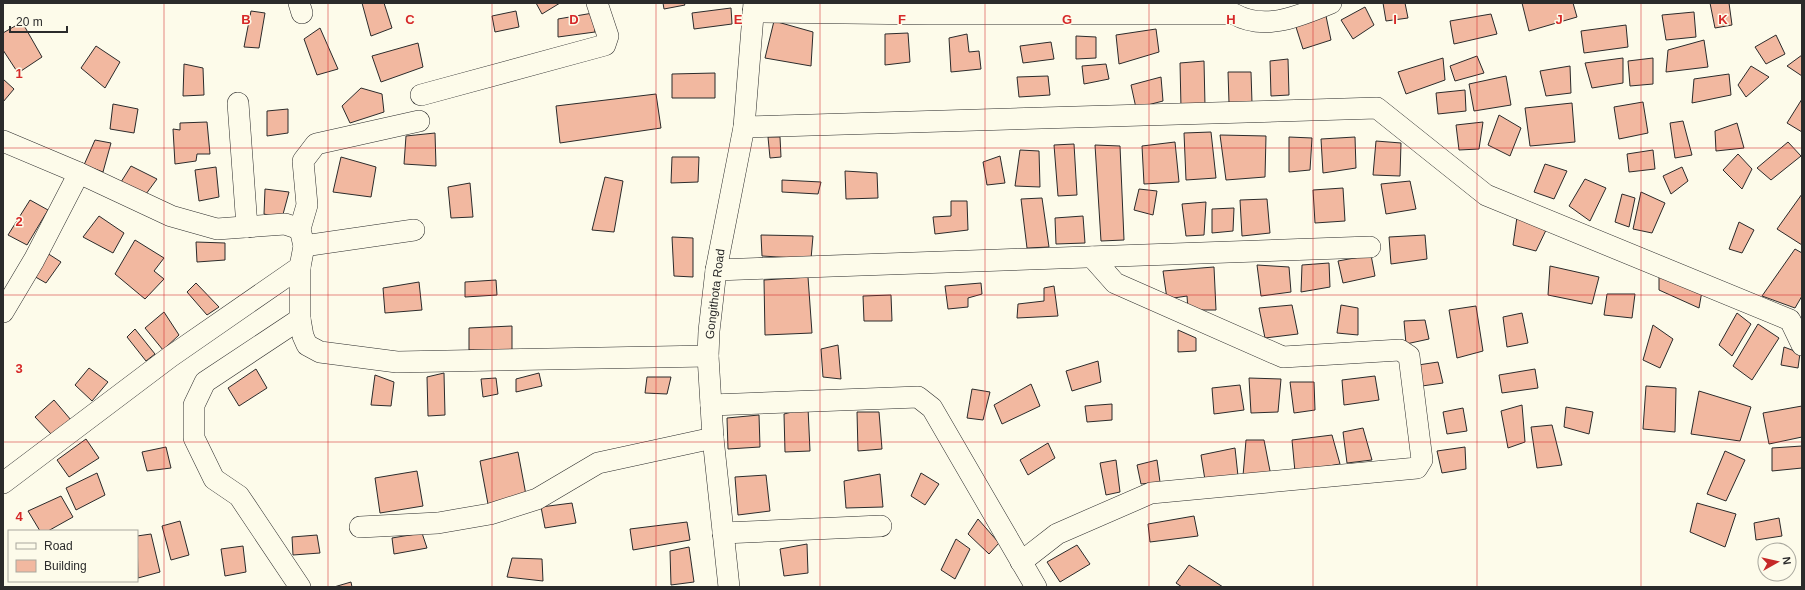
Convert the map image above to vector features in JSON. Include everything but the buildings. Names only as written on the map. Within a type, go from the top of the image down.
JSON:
[{"type":"street","points":[[420,95],[605,45],[608,36],[597,3]]},
{"type":"street","points":[[753,8],[929,14],[1234,14],[1243,19],[1257,22],[1276,22],[1307,13],[1331,3]]},
{"type":"street","name":"Gongithota Road","points":[[729,587],[713,438],[708,356],[709,331],[716,270],[744,127],[753,8]]},
{"type":"street","points":[[238,103],[247,227]]},
{"type":"street","points":[[744,127],[1377,108],[1486,195],[1790,320],[1802,345]]},
{"type":"street","points":[[419,121],[316,144],[302,161],[308,205],[302,238],[300,267],[300,319],[306,345],[320,352],[397,362],[708,356]]},
{"type":"street","points":[[3,141],[78,173],[171,216],[217,229],[285,224],[302,238],[414,230]]},
{"type":"street","points":[[3,312],[34,260],[78,173]]},
{"type":"street","points":[[716,270],[1370,247]]},
{"type":"street","points":[[1021,562],[1058,534],[1151,493],[1417,468],[1422,460],[1409,356],[1400,350],[1283,357],[1115,283],[1092,257]]},
{"type":"street","points":[[3,483],[170,358],[300,267]]},
{"type":"street","points":[[300,319],[205,382],[194,405],[194,438],[214,479],[240,496],[300,587]]},
{"type":"street","points":[[711,405],[918,397],[932,408],[1036,587]]},
{"type":"street","points":[[360,527],[438,523],[490,514],[537,499],[598,463],[713,438]]},
{"type":"street","points":[[723,533],[881,526]]}]
